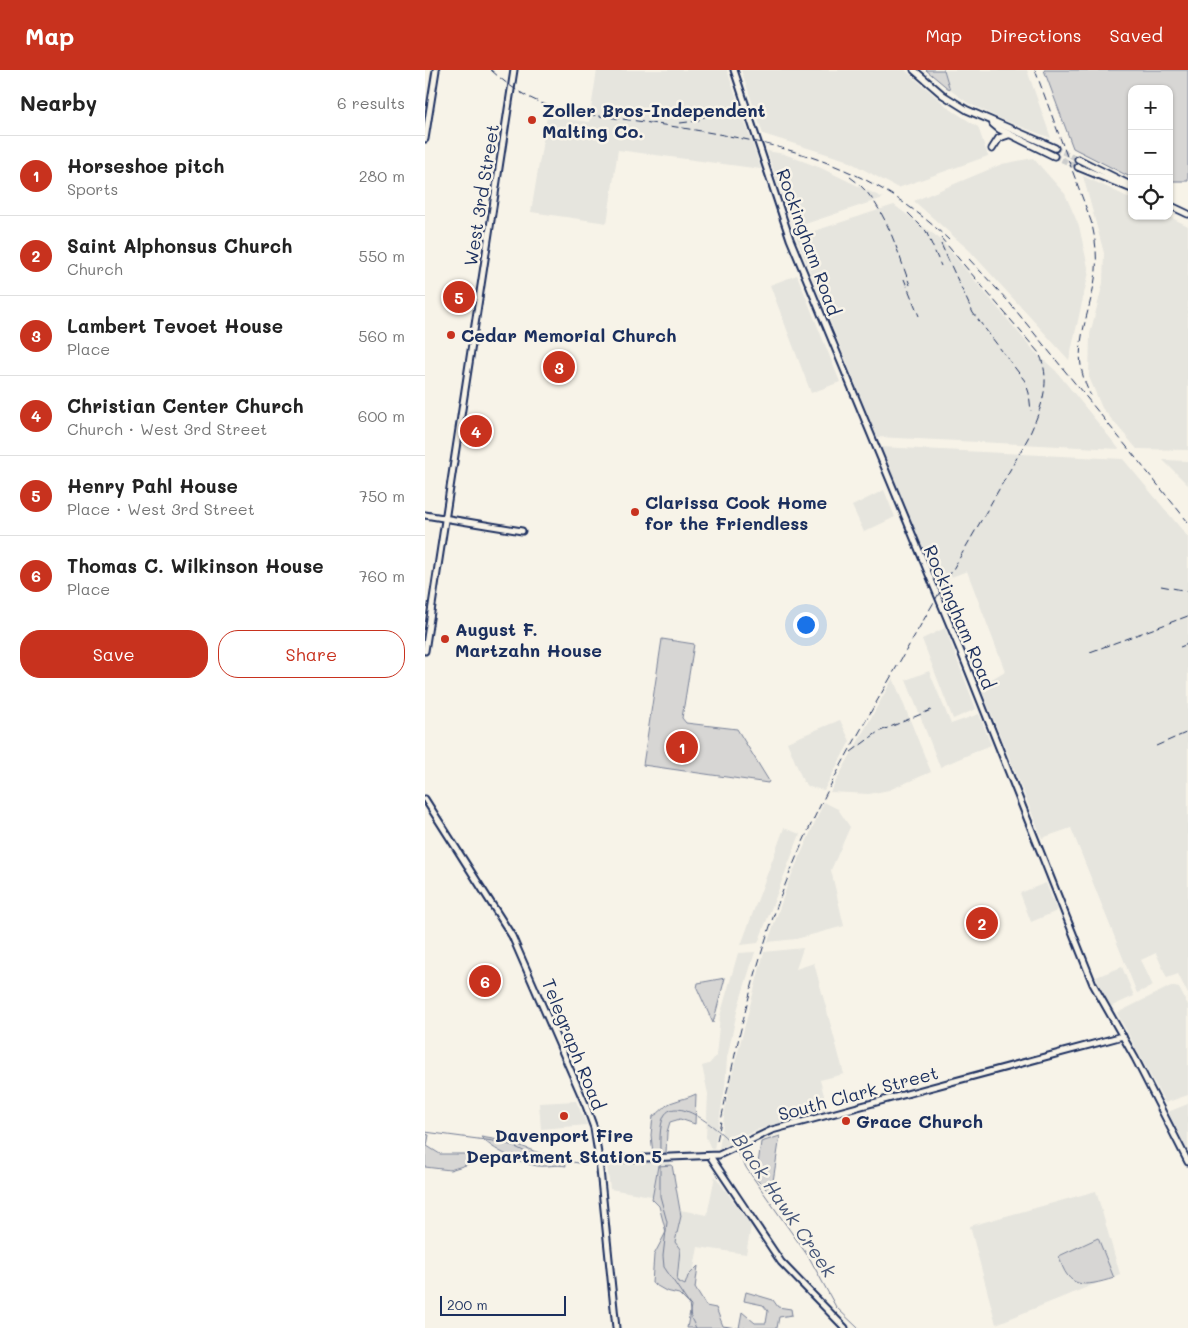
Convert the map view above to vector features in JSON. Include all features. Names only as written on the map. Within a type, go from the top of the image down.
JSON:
[{"type":"main road","points":[[914,70],[954,102],[993,124],[999,130],[1054,156]]},
{"type":"main road","points":[[993,124],[1001,124],[1055,148]]},
{"type":"main road","points":[[992,148],[999,138],[1010,135]]},
{"type":"main road","points":[[1078,159],[1128,186]]},
{"type":"main road","points":[[1078,167],[1128,186]]},
{"type":"main road","points":[[1173,207],[1188,214]]},
{"type":"street","points":[[425,139],[435,70]]},
{"type":"street","name":"West 3rd Street","points":[[425,651],[514,70]]},
{"type":"street","name":"Rockingham Road","points":[[734,70],[790,239],[963,658],[1093,984],[1123,1036],[1188,1162]]},
{"type":"street","points":[[425,515],[522,531]]},
{"type":"street","name":"Telegraph Road","points":[[425,799],[507,927],[519,949],[594,1128],[616,1328]]},
{"type":"street","name":"South Clark Street","points":[[599,1160],[719,1156],[772,1130],[1123,1036]]},
{"type":"street","points":[[710,1156],[785,1267],[845,1328]]},
{"type":"shaded area","points":[[597,70],[727,70],[761,169],[618,150],[607,223],[531,212],[547,116],[589,122]]},
{"type":"shaded area","points":[[741,70],[905,70],[950,109],[978,127],[988,156],[898,188],[846,160],[763,134]]},
{"type":"shaded area","points":[[926,70],[944,70],[950,90]]},
{"type":"shaded area","points":[[944,70],[1027,70],[1051,138],[1001,119],[968,103],[950,90]]},
{"type":"shaded area","points":[[1044,70],[1188,70],[1188,181],[1173,181],[1173,85],[1128,85],[1128,176],[1073,148]]},
{"type":"shaded area","points":[[767,151],[784,154],[821,168],[883,198],[793,228]]},
{"type":"shaded area","points":[[1033,158],[1065,194],[1079,226],[1089,272],[1069,360],[970,251],[914,201],[1002,164]]},
{"type":"shaded area","points":[[1083,176],[1128,197],[1128,220],[1173,218],[1188,226],[1188,450],[1137,449],[1102,408],[1089,377],[1090,334],[1103,283],[1104,253]]},
{"type":"shaded area","points":[[894,205],[940,239],[1035,352],[1056,371],[1119,449],[877,437],[796,237]]},
{"type":"shaded area","points":[[797,275],[840,382],[811,393],[770,285]]},
{"type":"shaded area","points":[[880,447],[1123,459],[1188,537],[1188,994],[1178,974],[1167,978],[1156,953],[1141,960],[1153,986],[1137,993],[1071,828],[1042,838],[980,686],[1005,671],[967,571],[936,583]]},
{"type":"shaded area","points":[[1163,460],[1188,461],[1188,485]]},
{"type":"shaded area","points":[[884,490],[895,517],[864,532],[852,506]]},
{"type":"shaded area","points":[[945,628],[976,709],[953,719],[922,639]]},
{"type":"shaded area","points":[[662,639],[694,644],[682,718],[686,723],[737,729],[769,781],[768,783],[643,765]]},
{"type":"shaded area","points":[[929,671],[951,724],[979,714],[991,745],[940,767],[906,680]]},
{"type":"shaded area","points":[[893,678],[931,772],[889,790],[869,794],[830,792]]},
{"type":"shaded area","points":[[840,720],[850,741],[824,790],[809,787],[803,781],[787,742]]},
{"type":"shaded area","points":[[824,802],[838,809],[850,827],[831,870],[844,926],[796,939],[768,942],[788,883]]},
{"type":"shaded area","points":[[784,828],[800,834],[758,943],[741,945]]},
{"type":"shaded area","points":[[1046,883],[1057,911],[1031,922],[1020,893]]},
{"type":"shaded area","points":[[803,948],[796,969],[814,963],[844,1074],[820,1080],[828,1111],[756,1130],[719,1149],[728,1090],[764,952]]},
{"type":"shaded area","points":[[755,952],[738,1007],[727,1058],[725,1088],[714,1149],[711,1149],[706,1137],[708,1094],[702,1066],[709,1064],[716,1056],[720,1016],[738,953]]},
{"type":"shaded area","points":[[1122,967],[1134,996],[1110,1007],[1096,977]]},
{"type":"shaded area","points":[[725,978],[713,1023],[697,988],[698,983]]},
{"type":"shaded area","points":[[1171,986],[1179,988],[1188,1005],[1188,1095],[1165,1103],[1117,1013]]},
{"type":"shaded area","points":[[696,1094],[695,1124],[680,1119],[670,1122],[667,1132],[666,1153],[653,1154],[651,1135],[653,1116],[670,1103]]},
{"type":"shaded area","points":[[576,1101],[587,1125],[541,1129],[539,1103]]},
{"type":"shaded area","points":[[1188,1104],[1188,1151],[1168,1112]]},
{"type":"shaded area","points":[[425,1134],[429,1135],[427,1146],[440,1154],[468,1154],[469,1164],[450,1170],[425,1167]]},
{"type":"shaded area","points":[[780,1136],[771,1194],[756,1179],[761,1142]]},
{"type":"shaded area","points":[[481,1137],[511,1142],[536,1152],[565,1160],[566,1166],[531,1165],[499,1151]]},
{"type":"shaded area","points":[[670,1162],[663,1198],[610,1189],[607,1165]]},
{"type":"shaded area","points":[[672,1165],[681,1216],[675,1242],[680,1249],[677,1281],[685,1285],[688,1276],[698,1266],[695,1288],[706,1306],[716,1308],[723,1326],[737,1328],[687,1328],[691,1306],[679,1294],[666,1291],[652,1283],[654,1255],[666,1232],[659,1206],[652,1199],[658,1166]]},
{"type":"shaded area","points":[[715,1176],[751,1226],[746,1254],[698,1247],[690,1289],[656,1283],[669,1208],[707,1215]]},
{"type":"shaded area","points":[[1096,1191],[1120,1274],[996,1324],[970,1226]]},
{"type":"shaded area","points":[[1098,1238],[1114,1278],[1086,1284],[1072,1280],[1067,1275],[1059,1256]]},
{"type":"shaded area","points":[[746,1292],[773,1300],[778,1307],[791,1309],[792,1315],[779,1317],[777,1328],[739,1328],[742,1312],[755,1323],[766,1323],[768,1311],[763,1305],[744,1301]]},
{"type":"waterway","name":"Black Hawk Creek","points":[[660,1156],[661,1125],[664,1116],[670,1110],[679,1109],[700,1117],[720,1132],[733,1145]]},
{"type":"waterway","points":[[425,1132],[493,1141],[511,1145],[534,1156],[585,1164]]},
{"type":"waterway","name":"Black Hawk Creek","points":[[735,1148],[747,1169],[810,1259],[836,1307],[858,1328]]},
{"type":"waterway","name":"Black Hawk Creek","points":[[660,1160],[660,1196],[667,1222],[663,1256],[664,1267],[689,1304],[691,1318],[696,1328]]},
{"type":"tunnel","points":[[1055,148],[1078,159]]},
{"type":"tunnel","points":[[1054,156],[1078,167]]},
{"type":"railway","points":[[491,70],[526,96],[559,109],[723,135],[804,155],[842,169],[879,187],[915,211],[949,240]]},
{"type":"railway","points":[[1035,70],[1091,221],[1094,235],[1096,272],[1080,351],[1084,380],[1091,396]]},
{"type":"railway","points":[[680,123],[697,121],[717,110]]},
{"type":"railway","points":[[850,177],[872,198],[880,212],[894,241],[910,285]]},
{"type":"railway","points":[[908,213],[926,231],[941,266]]},
{"type":"railway","points":[[717,1141],[738,1040],[756,973],[777,907],[800,848],[825,795],[853,744],[1028,438],[1037,418],[1043,397],[1045,375],[1039,353],[941,238]]},
{"type":"railway","points":[[941,244],[973,313],[1025,381],[1029,393],[1031,411]]},
{"type":"railway","points":[[969,259],[1008,301],[1188,522]]},
{"type":"railway","points":[[904,279],[919,316]]},
{"type":"railway","points":[[1161,586],[1188,591]]},
{"type":"railway","points":[[1090,652],[1188,616]]},
{"type":"railway","points":[[1180,647],[1188,644]]},
{"type":"railway","points":[[851,752],[878,732],[931,710]]},
{"type":"railway","points":[[1156,746],[1188,732]]},
{"type":"place","name":"Zoller Bros-Independent Malting Co.","points":[[532,120]]},
{"type":"place","name":"Henry Pahl House","points":[[459,297]]},
{"type":"place","name":"Cedar Memorial Church","points":[[451,335]]},
{"type":"place","name":"Lambert Tevoet House","points":[[559,367]]},
{"type":"place","name":"Christian Center Church","points":[[476,431]]},
{"type":"place","name":"Clarissa Cook Home for the Friendless","points":[[635,512]]},
{"type":"place","name":"August F. Martzahn House","points":[[445,639]]},
{"type":"place","name":"Horseshoe pitch","points":[[682,747]]},
{"type":"place","name":"Saint Alphonsus Church","points":[[982,923]]},
{"type":"place","name":"Thomas C. Wilkinson House","points":[[485,981]]},
{"type":"place","name":"Davenport Fire Department Station 5","points":[[564,1116]]},
{"type":"place","name":"Grace Church","points":[[846,1121]]}]
